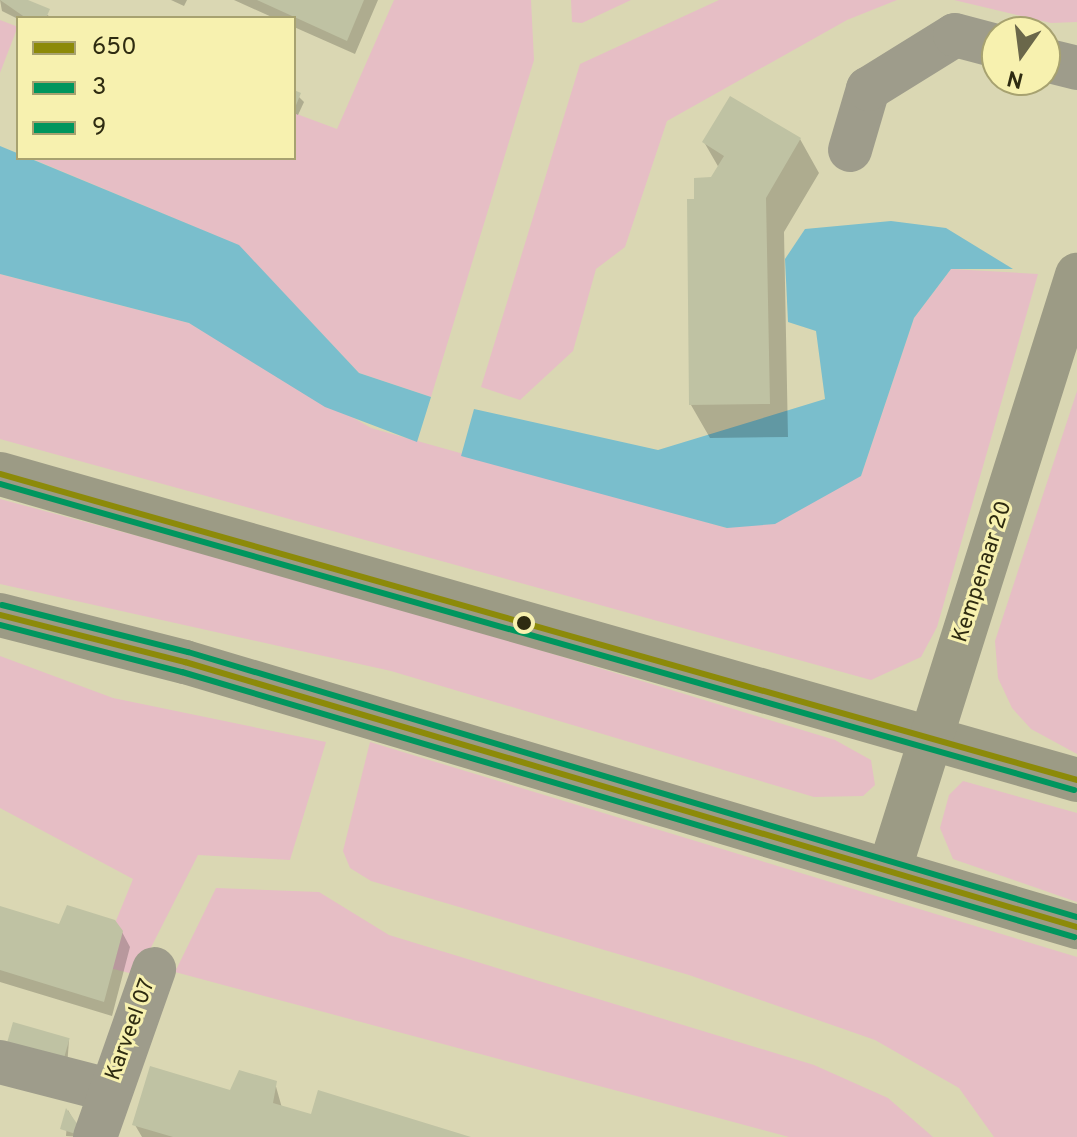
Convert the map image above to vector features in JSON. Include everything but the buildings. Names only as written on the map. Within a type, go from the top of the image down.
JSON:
[{"type":"main road","name":"Kempenaar 20","points":[[890,868],[1077,275]]},
{"type":"main road","points":[[0,474],[932,735],[1077,780]]},
{"type":"main road","points":[[0,615],[890,868],[1077,927]]},
{"type":"street","points":[[850,150],[868,89],[955,35],[981,42]]},
{"type":"street","name":"Karveel 07","points":[[95,1137],[108,1090],[154,969]]},
{"type":"street","name":"Karveel 07","points":[[0,1062],[108,1090]]},
{"type":"shaded area","points":[[394,0],[531,0],[534,60],[431,397],[359,373],[238,245],[35,160],[296,160],[296,114],[337,129]]},
{"type":"shaded area","points":[[571,0],[631,0],[582,23],[572,22]]},
{"type":"shaded area","points":[[719,0],[897,0],[847,20],[667,121],[625,247],[596,269],[573,351],[520,400],[481,387],[580,64]]},
{"type":"shaded area","points":[[954,0],[1077,0],[1077,22],[1061,23],[1061,16],[1021,16]]},
{"type":"shaded area","points":[[0,20],[16,26],[16,31],[0,73]]},
{"type":"shaded area","points":[[951,269],[1038,274],[937,627],[921,657],[871,680],[0,439],[0,274],[189,323],[371,428],[727,528],[861,476],[914,318]]},
{"type":"shaded area","points":[[1077,391],[1077,754],[1031,729],[1012,708],[998,678],[995,641]]},
{"type":"shaded area","points":[[0,499],[369,598],[835,740],[871,760],[875,785],[863,796],[814,797],[391,671],[0,584]]},
{"type":"shaded area","points":[[0,656],[113,698],[326,742],[290,860],[198,855],[137,975],[98,965],[133,879],[0,808]]},
{"type":"shaded area","points":[[370,742],[1077,957],[1077,1137],[994,1137],[959,1088],[875,1040],[689,975],[371,881],[350,868],[343,851]]},
{"type":"shaded area","points":[[963,781],[1077,813],[1077,902],[953,859],[940,828],[949,795]]},
{"type":"shaded area","points":[[216,888],[319,892],[389,935],[814,1065],[888,1098],[933,1137],[789,1137],[175,972]]},
{"type":"water","points":[[0,146],[16,153],[16,160],[34,160],[239,245],[359,373],[431,397],[417,442],[325,407],[189,323],[0,274]]},
{"type":"water","points":[[891,221],[946,228],[1013,269],[951,269],[914,318],[861,476],[775,524],[727,528],[461,456],[474,409],[658,450],[825,399],[816,331],[788,322],[785,259],[805,229]]},
{"type":"transit line","name":"650","points":[[0,474],[1077,780]]},
{"type":"transit line","name":"3","points":[[0,484],[1074,790]]},
{"type":"transit line","name":"9","points":[[2,605],[188,652],[1077,917]]},
{"type":"transit line","name":"650","points":[[0,615],[185,662],[1077,927]]},
{"type":"transit line","name":"3","points":[[0,625],[182,672],[1074,937]]}]
